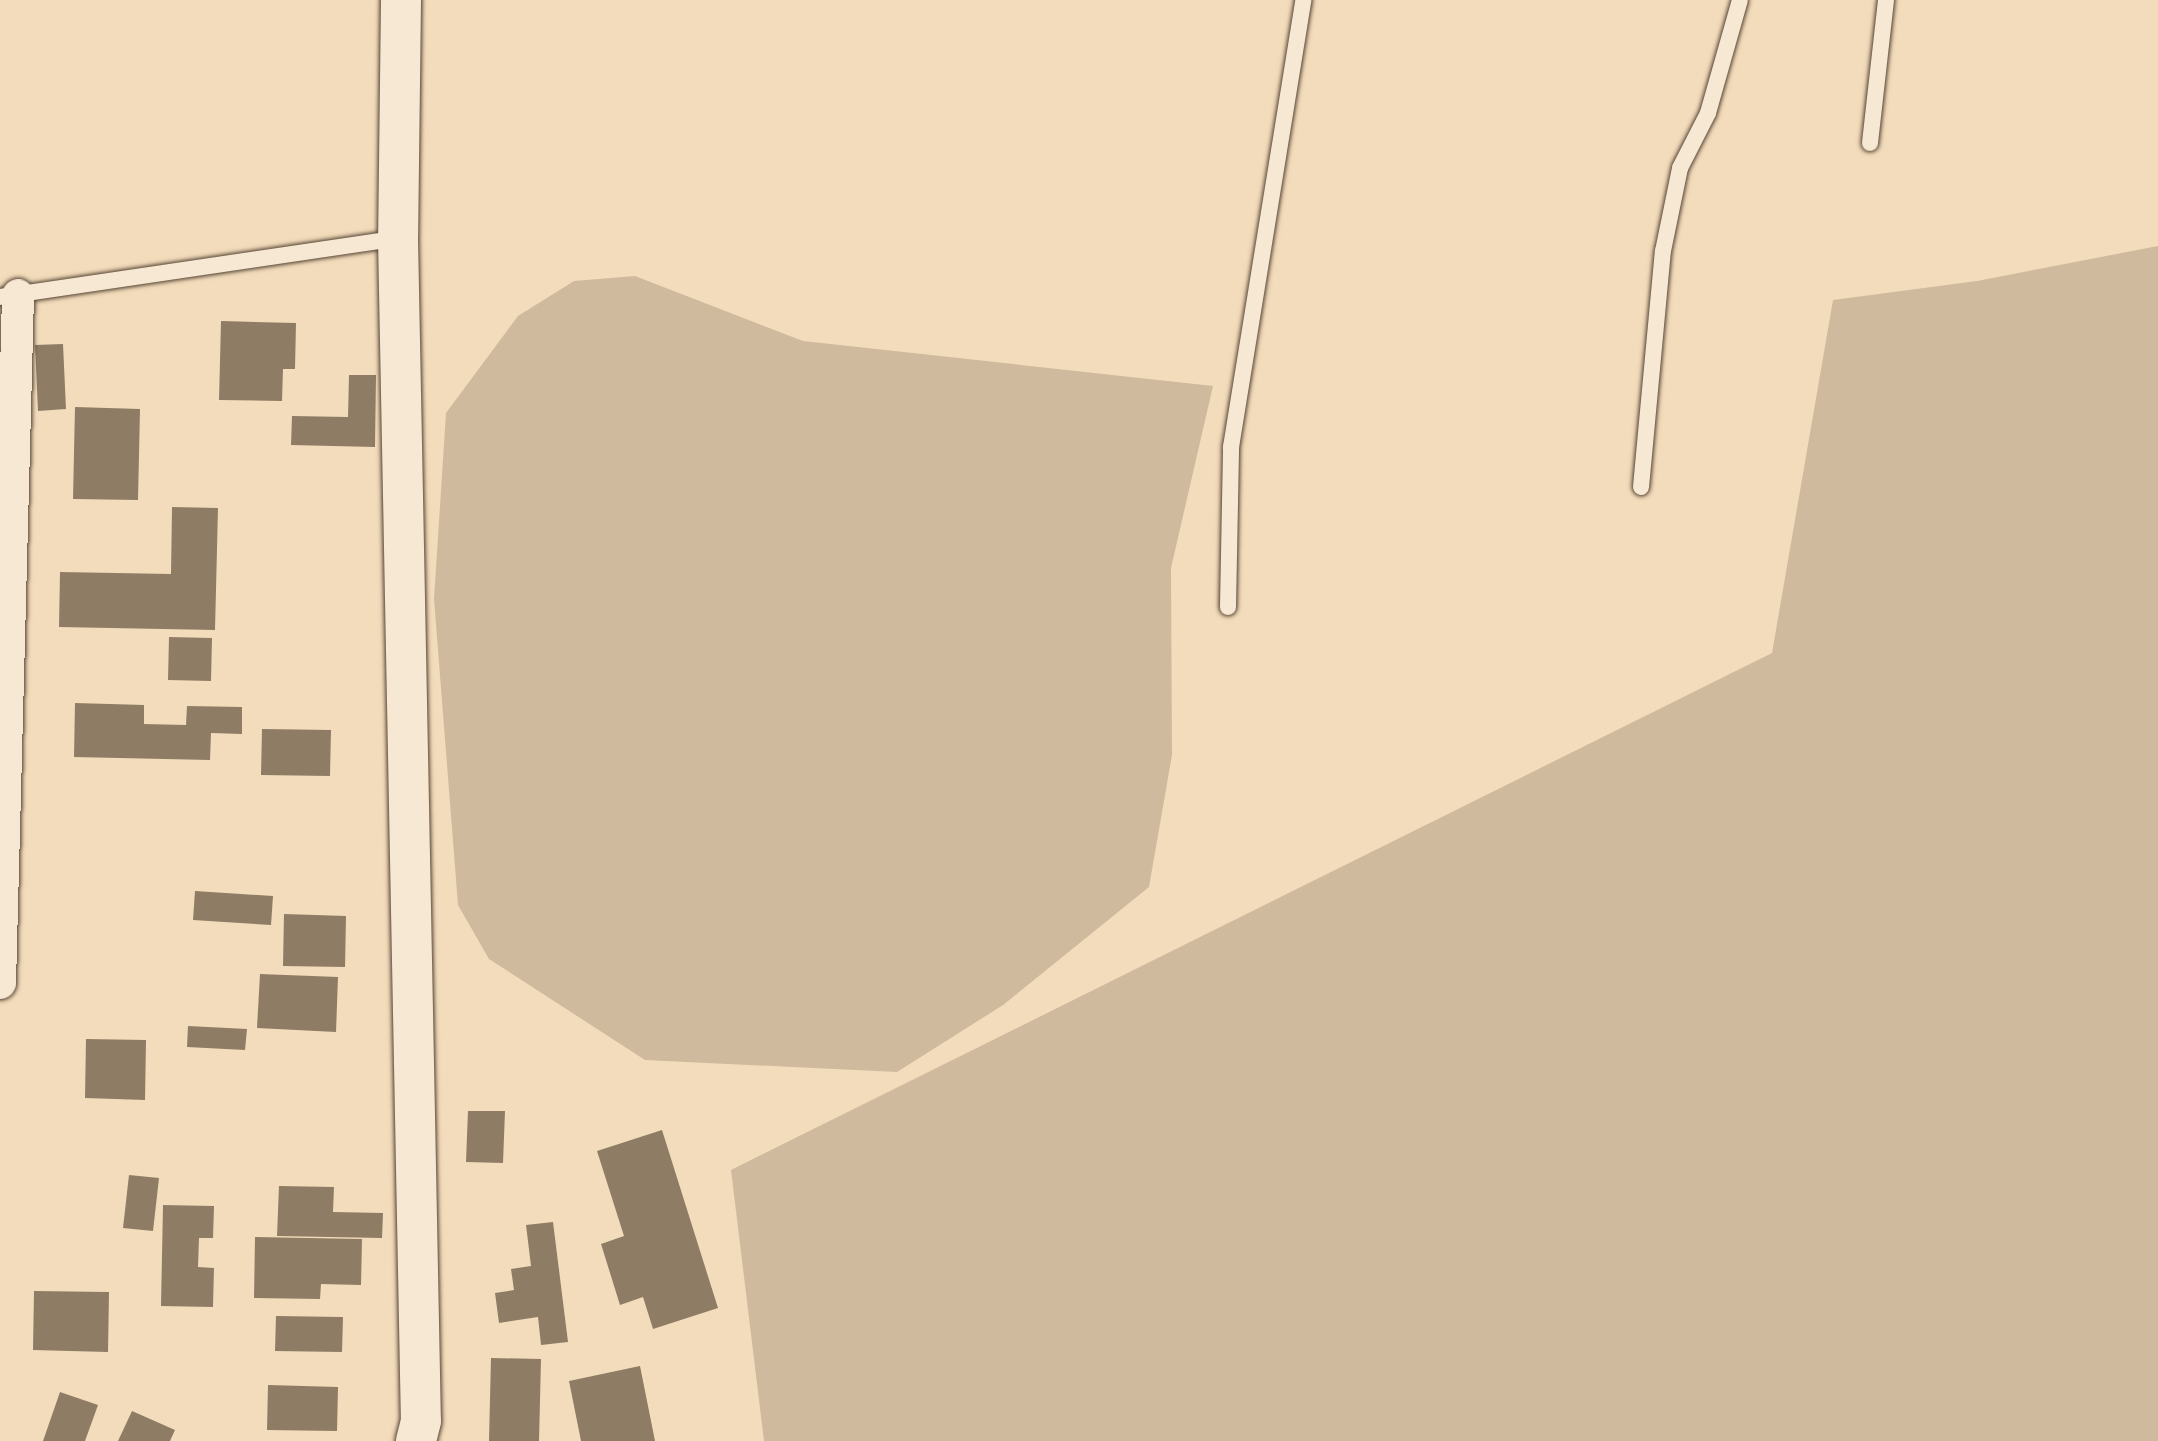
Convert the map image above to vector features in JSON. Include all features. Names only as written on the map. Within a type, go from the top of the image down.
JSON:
[{"type":"street","points":[[401,0],[398,238],[421,1421],[416,1441]]},
{"type":"street","points":[[0,983],[9,296]]},
{"type":"lane","points":[[1228,607],[1231,447],[1303,0]]},
{"type":"lane","points":[[1641,487],[1668,223],[1680,168],[1708,113],[1740,0]]},
{"type":"lane","points":[[1870,143],[1886,0]]},
{"type":"lane","points":[[9,296],[398,238]]},
{"type":"shaded area","points":[[2158,246],[2158,1441],[764,1441],[731,1170],[1772,653],[1833,300],[1977,281]]},
{"type":"shaded area","points":[[635,276],[803,341],[1213,386],[1171,568],[1172,755],[1149,887],[1003,1005],[897,1072],[645,1060],[489,959],[458,905],[434,599],[446,413],[518,316],[574,281]]},
{"type":"building","points":[[221,321],[296,323],[295,369],[283,369],[282,401],[219,400]]},
{"type":"building","points":[[63,344],[66,409],[38,411],[35,345]]},
{"type":"building","points":[[349,375],[376,375],[375,447],[291,445],[292,416],[348,417]]},
{"type":"building","points":[[75,407],[140,409],[138,500],[73,499]]},
{"type":"building","points":[[172,507],[218,508],[215,630],[59,627],[60,572],[171,574]]},
{"type":"building","points":[[169,637],[212,638],[211,681],[168,680]]},
{"type":"building","points":[[75,703],[144,705],[144,724],[186,725],[187,706],[242,707],[242,734],[211,733],[210,760],[74,757]]},
{"type":"building","points":[[262,729],[331,730],[330,776],[261,775]]},
{"type":"building","points":[[195,891],[273,896],[271,925],[193,920]]},
{"type":"building","points":[[284,914],[346,916],[345,967],[283,966]]},
{"type":"building","points":[[260,974],[338,977],[336,1032],[257,1028]]},
{"type":"building","points":[[188,1026],[247,1029],[245,1050],[187,1047]]},
{"type":"building","points":[[86,1039],[146,1040],[145,1100],[85,1098]]},
{"type":"building","points":[[468,1111],[505,1111],[503,1163],[466,1162]]},
{"type":"building","points":[[662,1130],[718,1308],[653,1329],[643,1297],[620,1305],[601,1244],[624,1236],[597,1151]]},
{"type":"building","points":[[129,1175],[159,1178],[153,1231],[123,1228]]},
{"type":"building","points":[[279,1186],[334,1187],[333,1212],[383,1213],[382,1238],[277,1236]]},
{"type":"building","points":[[163,1205],[214,1206],[213,1238],[199,1238],[198,1267],[214,1268],[213,1307],[161,1306]]},
{"type":"building","points":[[553,1222],[568,1342],[541,1345],[538,1317],[499,1323],[495,1293],[514,1290],[511,1269],[531,1266],[526,1225]]},
{"type":"building","points":[[255,1237],[362,1239],[361,1285],[321,1284],[320,1299],[254,1298]]},
{"type":"building","points":[[34,1291],[109,1292],[108,1352],[33,1350]]},
{"type":"building","points":[[276,1316],[343,1317],[342,1352],[275,1351]]},
{"type":"building","points":[[491,1358],[541,1359],[539,1441],[489,1441]]},
{"type":"building","points":[[640,1366],[655,1441],[581,1441],[569,1381]]},
{"type":"building","points":[[268,1385],[338,1387],[337,1431],[267,1430]]},
{"type":"building","points":[[60,1392],[98,1405],[85,1441],[43,1441]]},
{"type":"building","points":[[132,1411],[175,1430],[170,1441],[118,1441]]}]
